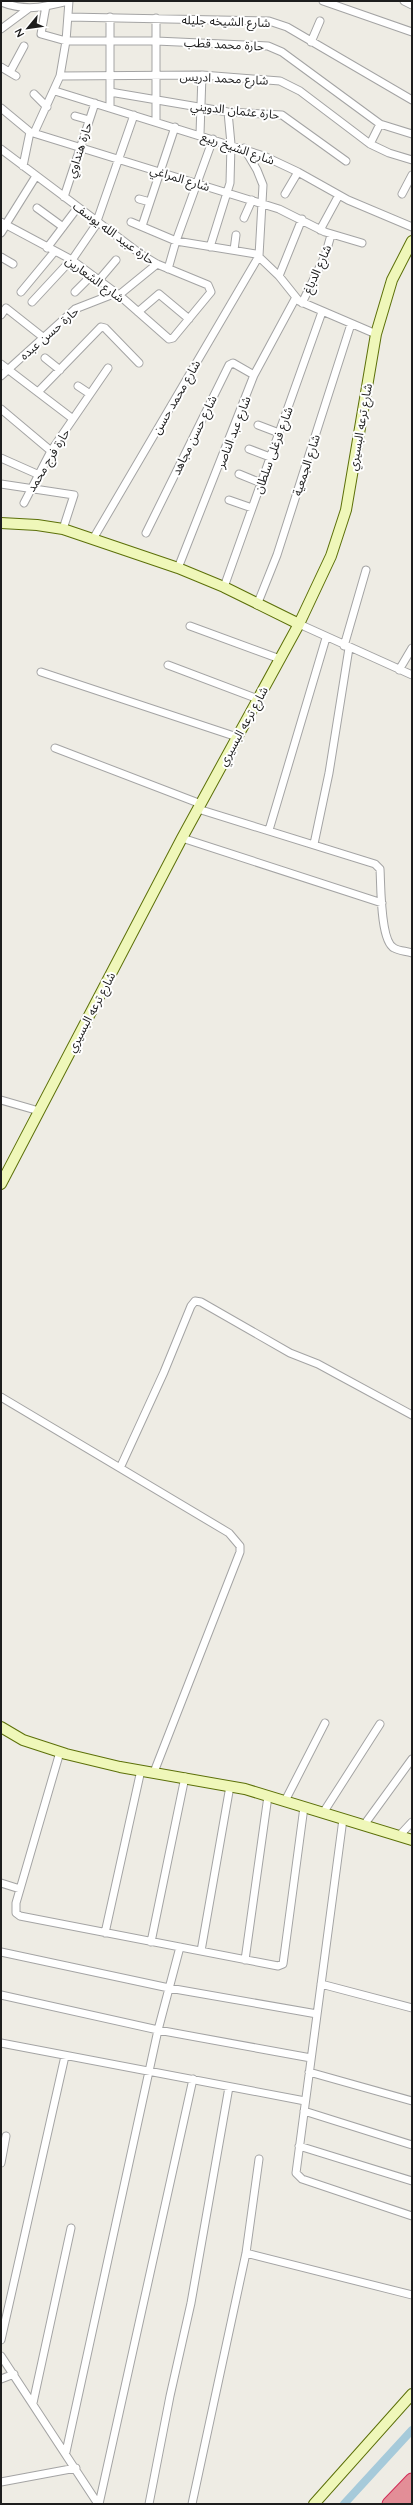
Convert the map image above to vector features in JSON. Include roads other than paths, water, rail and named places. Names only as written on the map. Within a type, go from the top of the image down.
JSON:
[{"type":"highway","points":[[389,2504],[412,2480]]},
{"type":"highway","points":[[405,2504],[412,2496]]},
{"type":"street","points":[[1,30],[28,9],[69,1],[66,41],[60,76],[47,106],[32,132],[23,166]]},
{"type":"street","points":[[323,1],[412,32]]},
{"type":"street","points":[[404,1],[412,5]]},
{"type":"street","points":[[1,2],[20,5],[28,9]]},
{"type":"street","name":"حارة محمد قطب","points":[[46,6],[41,34],[66,41],[156,41],[273,47],[380,124],[412,134]]},
{"type":"street","name":"شارع الشيخه جليله","points":[[68,17],[269,21],[281,24],[412,100]]},
{"type":"street","points":[[110,17],[110,107]]},
{"type":"street","points":[[156,18],[156,121]]},
{"type":"street","points":[[311,42],[320,21]]},
{"type":"street","points":[[1,67],[13,74],[24,46]]},
{"type":"street","points":[[200,134],[202,75]]},
{"type":"street","name":"شارع محمد ادريس","points":[[60,76],[202,75],[272,80],[287,84],[370,144],[388,153],[412,160]]},
{"type":"street","name":"شارع الشيخ ربيع","points":[[54,91],[70,99],[110,107],[244,148],[298,172],[339,195],[412,227]]},
{"type":"street","name":"حارة عثمان الدويني","points":[[110,92],[228,112],[278,114],[286,116],[346,161]]},
{"type":"street","points":[[34,94],[47,106]]},
{"type":"street","name":"حارة هنداوي","points":[[64,197],[95,103]]},
{"type":"street","name":"شارع المراغي","points":[[1,108],[32,132],[118,160],[263,203],[302,219],[331,235],[362,243]]},
{"type":"street","points":[[210,247],[228,193],[231,144],[228,112]]},
{"type":"street","points":[[32,302],[72,260],[98,222],[134,115]]},
{"type":"street","points":[[75,116],[89,120]]},
{"type":"street","points":[[370,144],[380,124]]},
{"type":"street","points":[[142,226],[161,172],[174,127]]},
{"type":"street","points":[[168,269],[176,241],[213,139]]},
{"type":"street","points":[[244,148],[261,180],[263,203],[259,256]]},
{"type":"street","name":"حارة عبيد الله يوسف","points":[[1,149],[64,197],[157,264],[211,288],[211,292],[172,339],[162,333]]},
{"type":"street","points":[[285,194],[298,172]]},
{"type":"street","points":[[402,194],[412,175]]},
{"type":"street","points":[[1,233],[4,224],[36,176]]},
{"type":"street","points":[[320,230],[339,195]]},
{"type":"street","points":[[138,198],[150,202]]},
{"type":"street","points":[[244,218],[252,200]]},
{"type":"street","points":[[47,248],[78,207]]},
{"type":"street","points":[[37,208],[63,227]]},
{"type":"street","points":[[279,276],[302,219]]},
{"type":"street","points":[[131,222],[176,241],[234,250],[259,256],[279,276],[295,298],[302,303],[376,334]]},
{"type":"street","name":"شارع الشعارين","points":[[4,224],[72,260],[118,294],[162,333]]},
{"type":"street","points":[[234,250],[236,235]]},
{"type":"street","name":"شارع الدباغ","points":[[302,303],[325,256],[331,235]]},
{"type":"street","name":"شارع ترعه البسيري","points":[[1,1184],[5,1167],[39,1111],[199,806],[299,624],[331,556],[342,526],[376,334],[392,280],[412,241]]},
{"type":"street","points":[[21,292],[55,252]]},
{"type":"street","name":"شارع محمد حسن","points":[[94,539],[259,256]]},
{"type":"street","points":[[1,257],[13,264]]},
{"type":"street","points":[[99,280],[116,260]]},
{"type":"street","name":"حارة حسن عبده","points":[[1,376],[75,309],[118,294],[157,264]]},
{"type":"street","points":[[75,292],[92,275]]},
{"type":"street","points":[[138,312],[158,294],[189,319]]},
{"type":"street","name":"شارع عبد الناصر","points":[[178,568],[254,375],[295,298]]},
{"type":"street","points":[[1,315],[3,306],[44,338]]},
{"type":"street","name":"شارع فرغلى سلطان","points":[[224,587],[322,312]]},
{"type":"street","name":"شارع الجمعية","points":[[257,605],[277,555],[351,324]]},
{"type":"street","points":[[38,392],[102,327],[105,328],[139,363]]},
{"type":"street","points":[[45,358],[60,370]]},
{"type":"street","name":"شارع حسن مجاهد","points":[[146,533],[228,365],[233,363],[254,375]]},
{"type":"street","points":[[1,364],[73,419]]},
{"type":"street","name":"حارة فرج محمد","points":[[24,503],[37,474],[51,451],[108,368]]},
{"type":"street","points":[[78,386],[90,394]]},
{"type":"street","points":[[1,409],[51,451]]},
{"type":"street","points":[[258,425],[279,433]]},
{"type":"street","points":[[249,449],[270,457]]},
{"type":"street","points":[[1,458],[37,474]]},
{"type":"street","points":[[239,474],[261,483]]},
{"type":"street","points":[[1,484],[74,495],[63,529]]},
{"type":"street","points":[[229,500],[252,508]]},
{"type":"street","points":[[1,523],[37,525],[63,529],[178,568],[224,587],[257,605],[326,638],[412,675]]},
{"type":"street","points":[[314,844],[329,773],[347,647],[366,570]]},
{"type":"street","points":[[190,626],[280,659]]},
{"type":"street","points":[[269,830],[326,638]]},
{"type":"street","points":[[399,670],[412,648]]},
{"type":"street","points":[[168,665],[258,699]]},
{"type":"street","points":[[41,672],[237,737]]},
{"type":"street","points":[[55,748],[199,806],[375,864],[380,869],[382,903],[388,942],[394,948],[412,953]]},
{"type":"street","points":[[182,838],[382,903]]},
{"type":"street","points":[[1,1100],[39,1111]]},
{"type":"street","points":[[120,1468],[164,1372],[190,1306],[195,1301],[202,1302],[290,1354],[318,1364],[412,1415]]},
{"type":"street","points":[[1,1397],[229,1533],[240,1546],[240,1552],[154,1772]]},
{"type":"street","points":[[285,1801],[325,1723]]},
{"type":"street","points":[[323,1813],[380,1724]]},
{"type":"street","points":[[1,1727],[23,1740],[60,1752],[141,1770],[230,1786],[285,1801],[412,1840]]},
{"type":"street","points":[[60,1752],[15,1908],[20,1916],[278,1966],[283,1964],[285,1959],[304,1807]]},
{"type":"street","points":[[364,1825],[412,1759]]},
{"type":"street","points":[[105,1933],[141,1770]]},
{"type":"street","points":[[151,1942],[185,1777]]},
{"type":"street","points":[[201,1951],[230,1786]]},
{"type":"street","points":[[245,1960],[268,1796]]},
{"type":"street","points":[[343,1819],[296,2173],[302,2179],[412,2216]]},
{"type":"street","points":[[399,1836],[412,1822]]},
{"type":"street","points":[[1,1883],[20,1888]]},
{"type":"street","points":[[66,2452],[158,2030],[180,1947]]},
{"type":"street","points":[[1,1952],[170,1988],[317,2014]]},
{"type":"street","points":[[321,1984],[412,2008]]},
{"type":"street","points":[[1,1995],[158,2030],[311,2058]]},
{"type":"street","points":[[1,2043],[305,2101]]},
{"type":"street","points":[[1,2340],[65,2056]]},
{"type":"street","points":[[309,2072],[412,2101]]},
{"type":"street","points":[[99,2504],[193,2079]]},
{"type":"street","points":[[149,2504],[170,2396],[191,2303],[230,2087]]},
{"type":"street","points":[[304,2111],[412,2145]]},
{"type":"street","points":[[1,2163],[6,2136]]},
{"type":"street","points":[[299,2146],[412,2181]]},
{"type":"street","points":[[192,2504],[246,2253],[259,2158]]},
{"type":"street","points":[[33,2403],[71,2228]]},
{"type":"street","points":[[246,2253],[412,2295]]},
{"type":"street","points":[[1,2356],[99,2504]]},
{"type":"street","points":[[1,2379],[14,2374]]},
{"type":"street","points":[[314,2504],[412,2394]]},
{"type":"street","points":[[1,2482],[76,2468]]},
{"type":"waterway","points":[[344,2504],[412,2430]]}]
